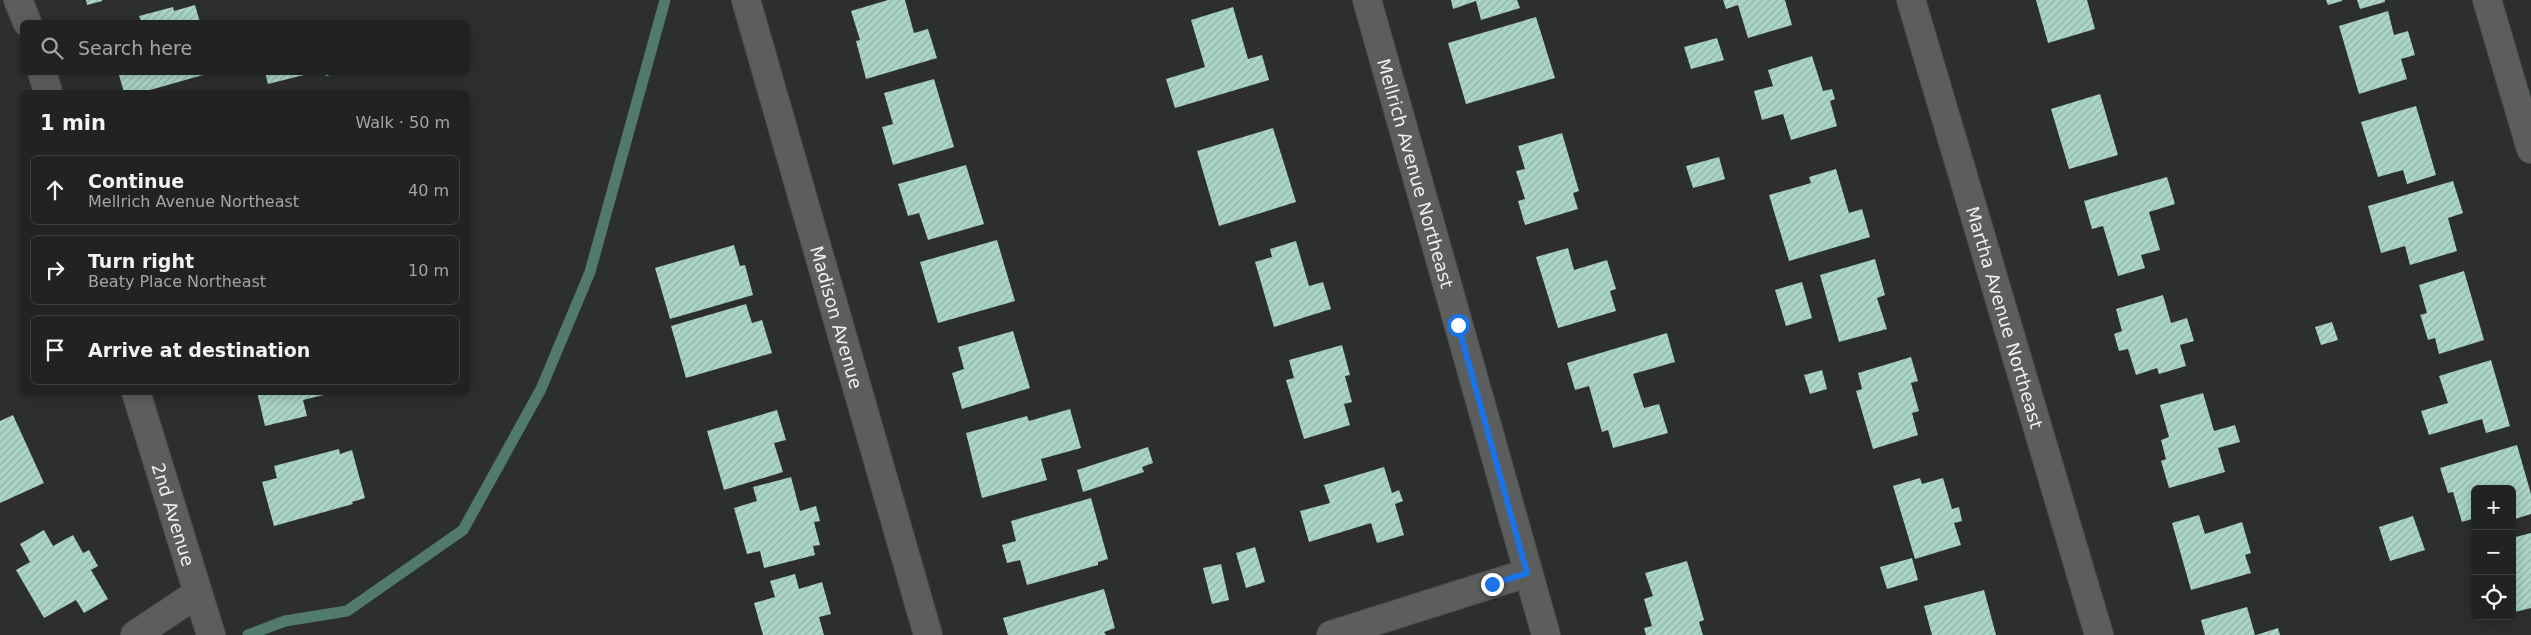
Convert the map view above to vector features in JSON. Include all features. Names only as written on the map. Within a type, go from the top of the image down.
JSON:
[{"type":"street","points":[[18,0],[26,20]]},
{"type":"street","name":"Madison Avenue","points":[[746,0],[928,635]]},
{"type":"street","name":"Mellrich Avenue Northeast","points":[[1367,0],[1546,635]]},
{"type":"street","name":"Martha Avenue Northeast","points":[[1911,0],[2100,635]]},
{"type":"street","points":[[2488,0],[2531,149]]},
{"type":"street","points":[[43,75],[47,90]]},
{"type":"street","name":"2nd Avenue","points":[[137,395],[209,629]]},
{"type":"street","points":[[1331,635],[1527,573]]},
{"type":"street","points":[[135,635],[198,593]]},
{"type":"building","points":[[86,0],[102,0],[102,1],[87,5]]},
{"type":"building","points":[[888,0],[905,0],[914,33],[928,29],[937,58],[866,79],[856,41],[860,40],[851,11]]},
{"type":"building","points":[[1451,0],[1517,0],[1520,8],[1481,20],[1476,1],[1453,9]]},
{"type":"building","points":[[1723,0],[1785,0],[1792,25],[1748,38],[1738,5],[1726,9]]},
{"type":"building","points":[[2036,0],[2087,0],[2095,29],[2048,43]]},
{"type":"building","points":[[2326,0],[2342,0],[2342,1],[2328,5]]},
{"type":"building","points":[[2357,0],[2385,0],[2385,2],[2360,9]]},
{"type":"building","points":[[195,5],[199,20],[141,20],[139,16],[173,7],[174,11]]},
{"type":"building","points":[[1233,7],[1248,59],[1262,55],[1269,80],[1175,108],[1166,79],[1205,67],[1191,20]]},
{"type":"building","points":[[2388,11],[2394,35],[2408,31],[2415,55],[2401,59],[2407,79],[2359,94],[2339,26]]},
{"type":"building","points":[[1536,17],[1555,78],[1466,104],[1448,43]]},
{"type":"building","points":[[1717,38],[1724,60],[1691,69],[1684,47]]},
{"type":"building","points":[[1812,56],[1823,91],[1832,89],[1835,99],[1830,101],[1837,126],[1791,140],[1783,114],[1762,120],[1754,91],[1773,86],[1768,70]]},
{"type":"building","points":[[119,75],[203,75],[150,90],[123,90]]},
{"type":"building","points":[[266,75],[304,75],[268,84]]},
{"type":"building","points":[[934,79],[954,147],[893,165],[882,127],[893,124],[884,93]]},
{"type":"building","points":[[2100,94],[2118,155],[2069,169],[2051,109]]},
{"type":"building","points":[[2416,106],[2436,175],[2407,184],[2403,170],[2378,177],[2361,122]]},
{"type":"building","points":[[1273,128],[1296,202],[1219,226],[1197,151]]},
{"type":"building","points":[[1562,133],[1579,191],[1573,193],[1578,209],[1525,225],[1518,201],[1525,199],[1516,171],[1525,169],[1518,146]]},
{"type":"building","points":[[1719,157],[1725,179],[1693,188],[1686,166]]},
{"type":"building","points":[[966,165],[984,224],[928,240],[919,213],[908,216],[898,184]]},
{"type":"building","points":[[1836,169],[1849,213],[1862,209],[1870,237],[1789,261],[1769,195],[1811,183],[1809,177]]},
{"type":"building","points":[[2167,177],[2175,204],[2149,212],[2160,250],[2141,255],[2145,268],[2118,276],[2103,226],[2092,229],[2084,201]]},
{"type":"building","points":[[2453,181],[2463,213],[2448,218],[2457,251],[2410,265],[2405,246],[2381,253],[2368,206]]},
{"type":"building","points":[[997,240],[1015,301],[938,323],[920,262]]},
{"type":"building","points":[[1296,241],[1309,286],[1323,282],[1331,309],[1274,327],[1255,262],[1272,257],[1270,249]]},
{"type":"building","points":[[734,245],[740,266],[745,265],[753,295],[670,319],[655,268]]},
{"type":"building","points":[[1568,248],[1574,270],[1607,260],[1616,289],[1610,291],[1616,311],[1558,328],[1536,257]]},
{"type":"building","points":[[1875,259],[1885,295],[1877,298],[1887,329],[1839,342],[1820,275]]},
{"type":"building","points":[[2464,271],[2484,340],[2439,354],[2435,338],[2428,340],[2420,315],[2427,313],[2419,285]]},
{"type":"building","points":[[1802,282],[1812,318],[1786,326],[1775,290]]},
{"type":"building","points":[[2163,295],[2171,323],[2187,318],[2194,341],[2180,345],[2186,366],[2159,374],[2157,368],[2136,375],[2128,349],[2119,351],[2114,334],[2122,331],[2116,309]]},
{"type":"building","points":[[746,304],[752,323],[762,320],[772,353],[686,378],[671,326]]},
{"type":"building","points":[[2332,322],[2338,340],[2321,345],[2315,327]]},
{"type":"building","points":[[1013,331],[1030,388],[962,409],[952,373],[964,369],[958,347]]},
{"type":"building","points":[[1667,333],[1675,362],[1633,374],[1644,408],[1659,404],[1668,433],[1613,448],[1608,430],[1602,432],[1589,386],[1575,390],[1567,363]]},
{"type":"building","points":[[1342,345],[1350,375],[1345,376],[1352,402],[1344,404],[1350,425],[1304,439],[1286,380],[1294,378],[1289,360]]},
{"type":"building","points":[[1911,357],[1918,381],[1911,383],[1919,411],[1912,413],[1918,435],[1873,449],[1856,391],[1862,389],[1858,373]]},
{"type":"building","points":[[2491,360],[2510,426],[2486,433],[2482,419],[2429,435],[2421,411],[2448,403],[2439,376]]},
{"type":"building","points":[[1822,370],[1827,389],[1810,394],[1804,375]]},
{"type":"building","points":[[2203,393],[2214,431],[2235,425],[2240,442],[2218,448],[2225,472],[2169,488],[2161,461],[2166,459],[2161,440],[2169,437],[2160,405]]},
{"type":"building","points":[[258,395],[324,395],[303,400],[307,416],[265,426]]},
{"type":"building","points":[[1070,409],[1081,448],[1041,459],[1047,480],[982,498],[966,433],[1027,416],[1029,421]]},
{"type":"building","points":[[777,410],[786,440],[774,443],[783,472],[724,490],[707,431]]},
{"type":"building","points":[[13,415],[44,483],[0,503],[0,421]]},
{"type":"building","points":[[2517,445],[2531,494],[2531,514],[2516,519],[2516,485],[2471,485],[2471,519],[2462,522],[2453,492],[2448,493],[2440,468]]},
{"type":"building","points":[[1148,447],[1153,463],[1142,467],[1144,472],[1083,492],[1077,470]]},
{"type":"building","points":[[339,449],[340,454],[352,450],[365,498],[352,502],[353,504],[274,526],[262,482],[277,478],[274,466]]},
{"type":"building","points":[[1384,467],[1392,493],[1399,490],[1403,501],[1395,504],[1404,535],[1377,543],[1371,523],[1309,542],[1300,511],[1330,503],[1324,485]]},
{"type":"building","points":[[791,477],[800,511],[816,506],[820,521],[814,522],[820,545],[813,546],[815,555],[764,568],[760,551],[747,554],[734,508],[757,501],[753,487]]},
{"type":"building","points":[[1920,478],[1922,484],[1943,478],[1952,509],[1959,507],[1962,521],[1954,523],[1961,545],[1915,559],[1893,486]]},
{"type":"building","points":[[1091,498],[1108,559],[1098,562],[1098,565],[1027,585],[1020,560],[1007,563],[1002,545],[1016,541],[1011,521]]},
{"type":"building","points":[[2199,515],[2205,534],[2242,522],[2251,553],[2245,555],[2251,573],[2191,590],[2172,523]]},
{"type":"building","points":[[2413,516],[2425,550],[2390,561],[2379,527]]},
{"type":"building","points":[[44,530],[53,546],[73,535],[83,553],[89,550],[98,566],[91,570],[108,599],[84,613],[76,600],[44,618],[16,570],[30,562],[20,544]]},
{"type":"building","points":[[2531,533],[2531,608],[2516,612],[2516,575],[2516,537]]},
{"type":"building","points":[[1255,547],[1265,582],[1246,588],[1236,553]]},
{"type":"building","points":[[1912,558],[1918,580],[1887,589],[1880,567]]},
{"type":"building","points":[[1687,561],[1704,620],[1699,622],[1703,635],[1646,635],[1644,628],[1652,626],[1644,599],[1653,596],[1645,573]]},
{"type":"building","points":[[1221,564],[1229,600],[1212,604],[1203,568]]},
{"type":"building","points":[[795,574],[799,589],[822,582],[831,614],[819,617],[824,635],[763,635],[754,603],[775,597],[770,581]]},
{"type":"building","points":[[1104,589],[1115,628],[1104,632],[1106,635],[1008,635],[1003,618]]},
{"type":"building","points":[[1984,590],[1996,635],[1932,635],[1924,606]]},
{"type":"building","points":[[2247,607],[2255,635],[2205,635],[2201,620]]},
{"type":"building","points":[[2278,628],[2280,635],[2256,635]]},
{"type":"waterway","points":[[248,635],[285,621],[347,611],[463,530],[541,389],[590,272],[665,0]]},
{"type":"route","points":[[1458,325],[1527,573],[1492,584]]}]
